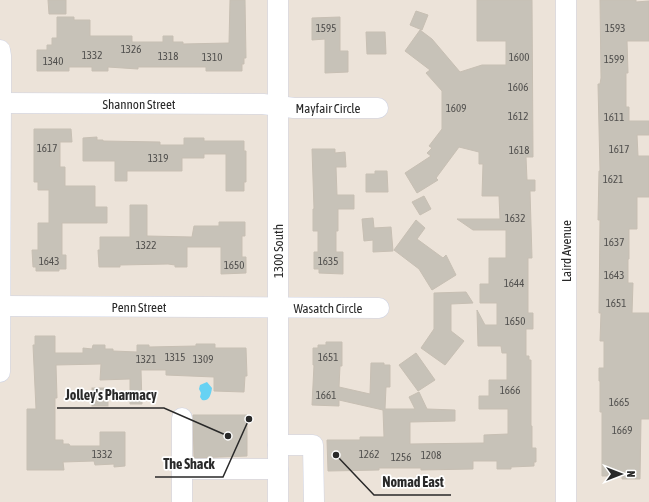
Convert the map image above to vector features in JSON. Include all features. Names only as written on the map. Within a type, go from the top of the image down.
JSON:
[{"type":"street","name":"1300 South","points":[[278,0],[278,502]]},
{"type":"street","name":"Laird Avenue","points":[[566,0],[566,502]]},
{"type":"street","points":[[0,50],[0,372]]},
{"type":"street","name":"Shannon Street","points":[[1,103],[263,104],[278,106]]},
{"type":"street","name":"Mayfair Circle","points":[[278,106],[294,108],[378,108]]},
{"type":"street","name":"Penn Street","points":[[1,306],[278,308]]},
{"type":"street","name":"Wasatch Circle","points":[[278,308],[379,308]]},
{"type":"street","points":[[182,418],[182,502]]},
{"type":"street","points":[[278,445],[313,445],[314,502]]},
{"type":"street","points":[[182,469],[278,469]]},
{"type":"water","points":[[207,382],[212,388],[211,393],[208,399],[202,400],[200,397],[200,385]]},
{"type":"building","points":[[48,0],[66,0],[66,14],[49,14]]},
{"type":"building","points":[[230,0],[245,0],[246,58],[244,58],[244,64],[242,64],[242,71],[206,71],[206,67],[138,67],[138,69],[108,67],[108,71],[92,71],[92,67],[69,67],[69,71],[37,71],[37,50],[47,50],[47,45],[52,45],[52,38],[57,38],[57,17],[74,17],[74,20],[90,20],[90,36],[132,36],[132,42],[163,42],[163,36],[173,36],[173,42],[183,42],[183,44],[229,43]]},
{"type":"building","points":[[477,0],[532,0],[533,157],[526,157],[527,180],[535,180],[535,191],[530,191],[532,258],[528,258],[528,313],[533,313],[533,329],[526,329],[526,356],[529,356],[529,360],[531,360],[532,448],[536,448],[536,462],[534,462],[534,466],[511,467],[511,469],[497,469],[497,461],[473,461],[473,469],[421,470],[421,468],[379,468],[379,470],[328,471],[327,440],[360,440],[360,437],[384,437],[383,410],[339,400],[339,406],[312,405],[314,365],[313,348],[318,348],[318,345],[326,345],[326,342],[342,342],[342,366],[340,366],[339,387],[370,394],[371,363],[384,363],[384,365],[390,365],[390,387],[386,387],[385,409],[415,409],[409,397],[419,392],[427,409],[455,410],[455,421],[410,422],[410,444],[484,443],[484,435],[508,434],[508,409],[479,409],[479,396],[489,396],[489,380],[507,380],[507,353],[502,353],[501,346],[478,346],[477,310],[485,325],[497,325],[497,303],[480,303],[480,284],[489,284],[489,258],[506,258],[506,230],[473,230],[457,219],[500,219],[499,196],[482,196],[483,164],[479,164],[479,152],[459,147],[436,178],[438,180],[417,193],[405,173],[431,156],[427,153],[432,148],[429,146],[442,129],[442,91],[426,73],[430,70],[405,51],[420,30],[432,39],[460,72],[482,65],[506,65],[506,41],[477,41]]},
{"type":"building","points":[[600,0],[636,0],[636,2],[649,1],[649,41],[627,41],[628,73],[626,73],[626,107],[629,107],[629,121],[649,121],[649,135],[637,135],[638,156],[649,156],[649,197],[637,197],[637,229],[629,229],[628,259],[628,283],[633,283],[632,313],[649,313],[649,419],[641,419],[640,479],[622,479],[622,476],[602,476],[602,412],[600,412],[599,368],[604,368],[604,341],[600,341],[600,220],[598,220],[600,171],[598,84],[600,84],[601,78]]},
{"type":"building","points":[[416,11],[428,15],[422,30],[410,25]]},
{"type":"building","points":[[340,17],[340,51],[348,51],[348,72],[325,73],[325,39],[312,40],[312,18]]},
{"type":"building","points":[[366,32],[385,32],[386,54],[367,54]]},
{"type":"building","points":[[34,129],[71,129],[72,142],[60,142],[60,167],[65,167],[65,186],[95,186],[95,207],[107,207],[107,223],[62,223],[62,255],[66,255],[66,269],[59,269],[59,271],[36,271],[36,267],[33,267],[32,250],[38,250],[38,223],[49,223],[49,190],[38,190],[38,182],[34,182]]},
{"type":"building","points":[[97,137],[97,140],[103,141],[160,142],[160,145],[184,145],[184,138],[204,138],[204,141],[244,141],[244,151],[246,151],[246,182],[244,182],[244,191],[226,191],[226,154],[204,154],[204,158],[182,158],[182,171],[127,171],[127,181],[115,181],[115,161],[83,161],[83,138]]},
{"type":"building","points":[[312,149],[335,149],[335,153],[345,152],[346,167],[336,167],[337,195],[354,195],[354,209],[338,209],[336,252],[343,252],[343,274],[319,273],[319,269],[314,269],[314,252],[318,252],[318,231],[313,231],[314,209]]},
{"type":"building","points":[[375,171],[387,171],[388,192],[366,192],[366,174],[375,174]]},
{"type":"building","points":[[424,196],[431,209],[420,215],[412,202]]},
{"type":"building","points":[[130,205],[147,205],[147,236],[192,237],[194,226],[219,226],[219,222],[245,222],[245,236],[242,236],[242,257],[246,257],[246,273],[221,274],[221,247],[187,247],[187,267],[175,267],[175,265],[168,264],[99,267],[98,250],[100,250],[100,237],[130,237]]},
{"type":"building","points":[[373,218],[374,228],[391,227],[393,251],[373,252],[373,240],[364,241],[362,219]]},
{"type":"building","points":[[416,220],[425,228],[417,239],[443,258],[446,255],[456,275],[432,290],[419,269],[394,250]]},
{"type":"building","points":[[466,292],[473,303],[451,304],[451,331],[464,341],[445,365],[421,348],[434,329],[434,293]]},
{"type":"building","points":[[35,336],[55,336],[55,353],[83,353],[83,348],[92,349],[93,345],[105,345],[105,349],[113,349],[113,351],[137,352],[137,345],[149,345],[149,347],[215,344],[215,348],[246,348],[247,376],[245,376],[244,392],[214,391],[214,377],[166,375],[166,370],[141,370],[142,404],[130,404],[130,379],[100,380],[101,364],[56,365],[57,398],[55,398],[55,440],[63,440],[63,444],[69,444],[70,446],[100,446],[100,432],[125,432],[125,466],[114,467],[114,464],[95,465],[94,461],[63,462],[64,470],[27,470],[27,409],[36,409],[33,345],[35,345]]},
{"type":"building","points":[[416,353],[435,380],[418,391],[399,365]]},
{"type":"building","points":[[92,388],[108,388],[108,406],[92,406]]},
{"type":"building","points":[[193,415],[247,415],[247,456],[194,458]]},
{"type":"place","name":"The Shack","points":[[249,419]]},
{"type":"place","name":"Jolley's Pharmacy","points":[[228,436]]},
{"type":"place","name":"Nomad East","points":[[336,455]]}]
